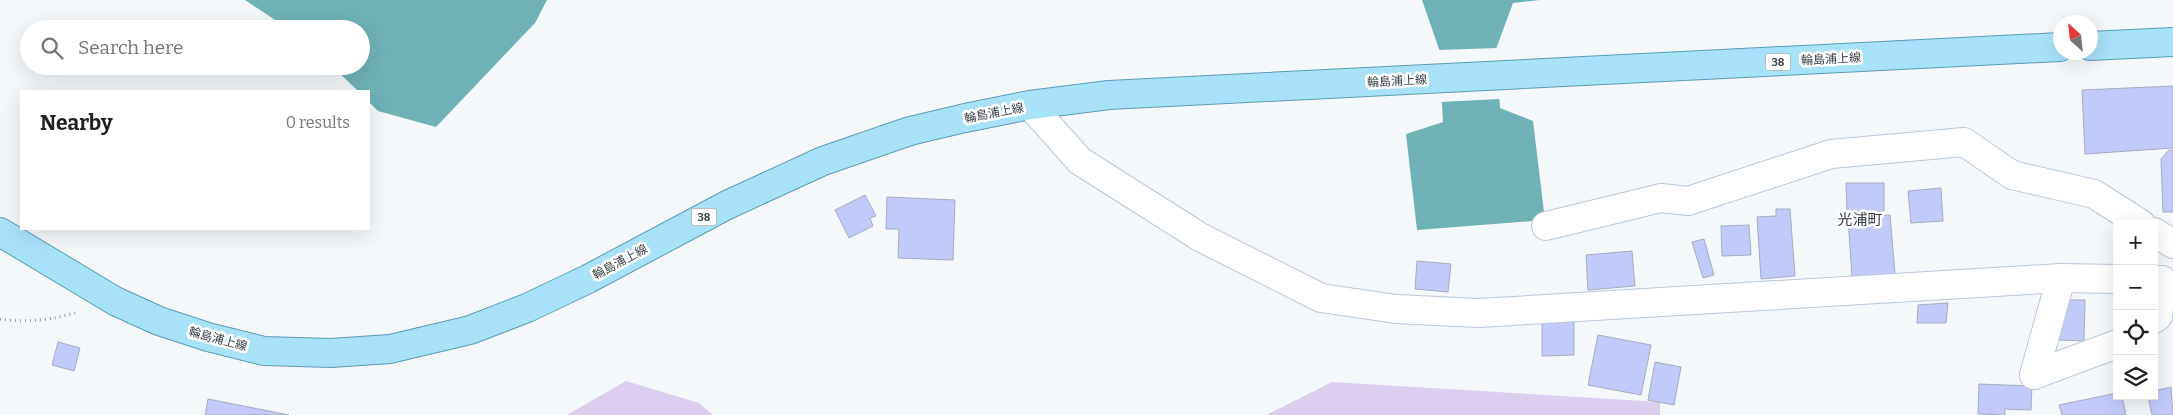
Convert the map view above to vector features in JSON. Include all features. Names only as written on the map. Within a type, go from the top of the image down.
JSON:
[{"type":"main road","points":[[2098,46],[2173,42]]},
{"type":"main road","name":"輪島浦上線","points":[[0,232],[115,301],[159,321],[208,337],[264,351],[331,353],[390,349],[470,330],[527,308],[588,279],[727,205],[823,162],[910,131],[1030,106],[1109,95],[1496,77],[2053,47]]},
{"type":"street","points":[[1030,106],[1080,161],[1200,237],[1321,298],[1396,309],[1479,313],[2061,278],[2113,279]]},
{"type":"street","points":[[1546,226],[1661,198],[1688,201],[1831,154],[1964,142],[2012,175],[2094,194],[2135,220]]},
{"type":"street","points":[[2158,235],[2173,244]]},
{"type":"street","points":[[2061,278],[2034,375],[2113,345]]},
{"type":"street","points":[[2158,316],[2163,280]]},
{"type":"path","points":[[0,319],[13,321],[58,318],[115,301]]},
{"type":"shaded area","points":[[626,381],[699,403],[713,415],[567,415]]},
{"type":"shaded area","points":[[1332,382],[1660,402],[1660,415],[1266,415]]},
{"type":"water","points":[[245,0],[547,0],[535,23],[436,127],[378,111],[370,103],[370,90],[357,90],[341,75],[370,75],[370,20],[275,20]]},
{"type":"water","points":[[1422,0],[1540,0],[1513,3],[1496,49],[1500,108],[1533,121],[1545,220],[1417,230],[1406,134],[1443,122],[1439,49]]},
{"type":"pier","points":[[1498,48],[1500,99],[1440,102],[1437,50]]},
{"type":"building","points":[[2173,86],[2173,148],[2085,154],[2082,90]]},
{"type":"building","points":[[2169,150],[2173,150],[2173,212],[2163,212],[2161,159]]},
{"type":"building","points":[[1846,183],[1884,183],[1884,211],[1847,212]]},
{"type":"building","points":[[1941,188],[1943,221],[1911,223],[1908,191]]},
{"type":"building","points":[[865,195],[876,216],[870,218],[873,226],[849,238],[835,210]]},
{"type":"building","points":[[887,197],[955,200],[953,260],[898,258],[899,229],[886,229]]},
{"type":"building","points":[[1776,209],[1790,209],[1795,276],[1761,279],[1757,217],[1776,216]]},
{"type":"building","points":[[1890,215],[1895,274],[1852,277],[1848,218]]},
{"type":"building","points":[[1749,225],[1751,255],[1722,256],[1721,226]]},
{"type":"building","points":[[1704,239],[1714,275],[1703,278],[1692,242]]},
{"type":"building","points":[[1632,251],[1635,286],[1588,290],[1586,255]]},
{"type":"building","points":[[1417,261],[1451,264],[1448,292],[1415,289]]},
{"type":"building","points":[[2061,300],[2085,300],[2084,341],[2059,340]]},
{"type":"building","points":[[1948,303],[1946,323],[1917,323],[1918,305]]},
{"type":"building","points":[[1574,320],[1574,355],[1542,356],[1542,321]]},
{"type":"building","points":[[1598,335],[1651,345],[1641,395],[1588,385]]},
{"type":"building","points":[[58,342],[80,348],[74,371],[52,365]]},
{"type":"building","points":[[1655,362],[1681,367],[1674,405],[1648,400]]},
{"type":"building","points":[[1979,384],[2032,386],[2031,410],[2005,409],[2005,415],[1978,414]]},
{"type":"building","points":[[2171,387],[2173,415],[2152,415],[2149,400],[2158,400],[2158,390]]},
{"type":"building","points":[[2113,394],[2113,400],[2123,400],[2126,415],[2062,415],[2059,405]]},
{"type":"building","points":[[208,399],[289,415],[205,415]]},
{"type":"district","name":"光浦町","points":[[1860,220]]}]
